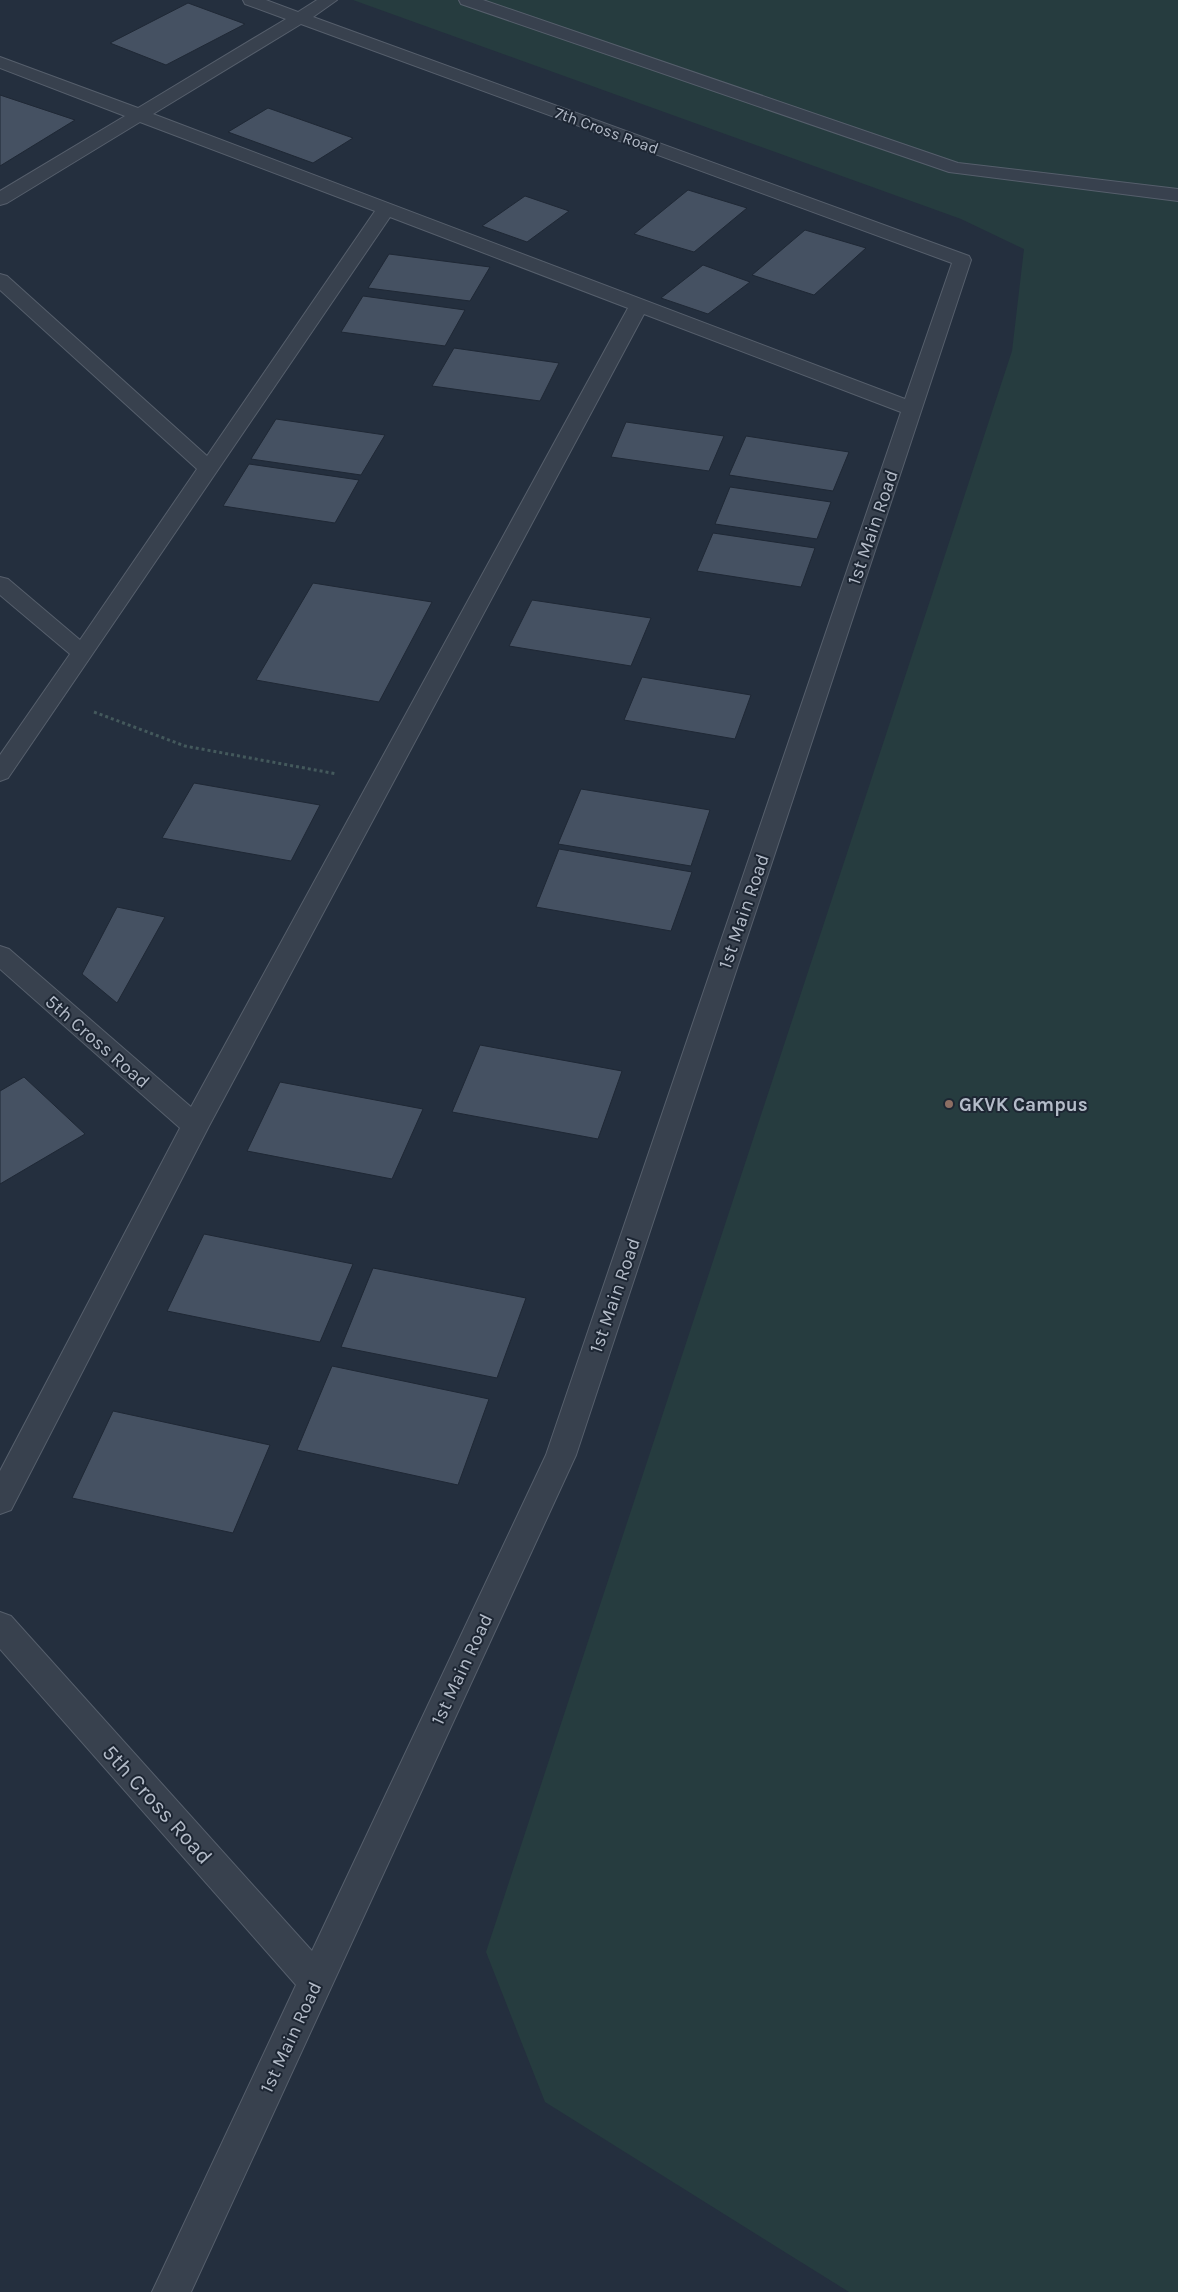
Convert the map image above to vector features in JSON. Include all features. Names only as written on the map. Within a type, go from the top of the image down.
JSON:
[{"type":"street","name":"7th Cross Road","points":[[251,0],[962,260]]},
{"type":"street","points":[[0,199],[329,0]]},
{"type":"street","points":[[467,0],[955,168],[1178,195]]},
{"type":"street","points":[[0,62],[912,409]]},
{"type":"street","points":[[0,773],[386,208]]},
{"type":"street","name":"1st Main Road","points":[[171,2292],[560,1455],[962,260]]},
{"type":"street","points":[[0,280],[209,469]]},
{"type":"street","points":[[0,1501],[195,1126],[639,305]]},
{"type":"street","points":[[0,584],[82,653]]},
{"type":"street","name":"5th Cross Road","points":[[0,956],[195,1126]]},
{"type":"street","name":"5th Cross Road","points":[[0,1626],[316,1982]]},
{"type":"path","points":[[52,696],[185,746],[381,782]]},
{"type":"green space","name":"GKVK Campus","points":[[353,0],[1178,0],[1178,2292],[849,2292],[545,2102],[486,1952],[1012,351],[1024,249],[961,219]]},
{"type":"building","points":[[188,3],[245,24],[166,65],[110,43]]},
{"type":"building","points":[[0,95],[75,120],[0,166]]},
{"type":"building","points":[[268,108],[353,138],[313,163],[228,132]]},
{"type":"building","points":[[688,190],[747,208],[694,252],[634,234]]},
{"type":"building","points":[[525,196],[569,211],[527,242],[482,226]]},
{"type":"building","points":[[805,230],[866,248],[814,295],[752,275]]},
{"type":"building","points":[[389,254],[490,267],[470,301],[368,288]]},
{"type":"building","points":[[703,265],[750,282],[708,314],[661,298]]},
{"type":"building","points":[[363,296],[465,310],[445,346],[341,332]]},
{"type":"building","points":[[454,348],[559,363],[540,401],[432,386]]},
{"type":"building","points":[[276,419],[385,435],[361,475],[251,459]]},
{"type":"building","points":[[626,422],[724,436],[709,471],[611,457]]},
{"type":"building","points":[[746,436],[849,452],[833,491],[729,475]]},
{"type":"building","points":[[249,464],[359,480],[335,523],[223,506]]},
{"type":"building","points":[[730,487],[831,502],[817,539],[715,524]]},
{"type":"building","points":[[713,533],[815,548],[801,587],[697,571]]},
{"type":"building","points":[[313,583],[432,602],[379,702],[256,680]]},
{"type":"building","points":[[532,600],[651,618],[631,666],[509,646]]},
{"type":"building","points":[[642,677],[751,695],[735,739],[624,720]]},
{"type":"building","points":[[194,783],[320,805],[291,861],[162,838]]},
{"type":"building","points":[[581,789],[710,810],[691,866],[558,844]]},
{"type":"building","points":[[559,849],[692,872],[671,931],[536,907]]},
{"type":"building","points":[[117,907],[165,917],[117,1003],[82,974]]},
{"type":"building","points":[[480,1045],[622,1071],[598,1139],[452,1112]]},
{"type":"building","points":[[24,1077],[85,1134],[0,1184],[0,1091]]},
{"type":"building","points":[[280,1082],[423,1109],[392,1179],[247,1151]]},
{"type":"building","points":[[204,1234],[353,1264],[320,1342],[167,1311]]},
{"type":"building","points":[[373,1268],[526,1298],[497,1378],[341,1347]]},
{"type":"building","points":[[332,1366],[489,1399],[458,1485],[297,1450]]},
{"type":"building","points":[[113,1411],[270,1445],[233,1533],[72,1498]]},
{"type":"place","name":"GKVK Campus","points":[[949,1104]]}]
